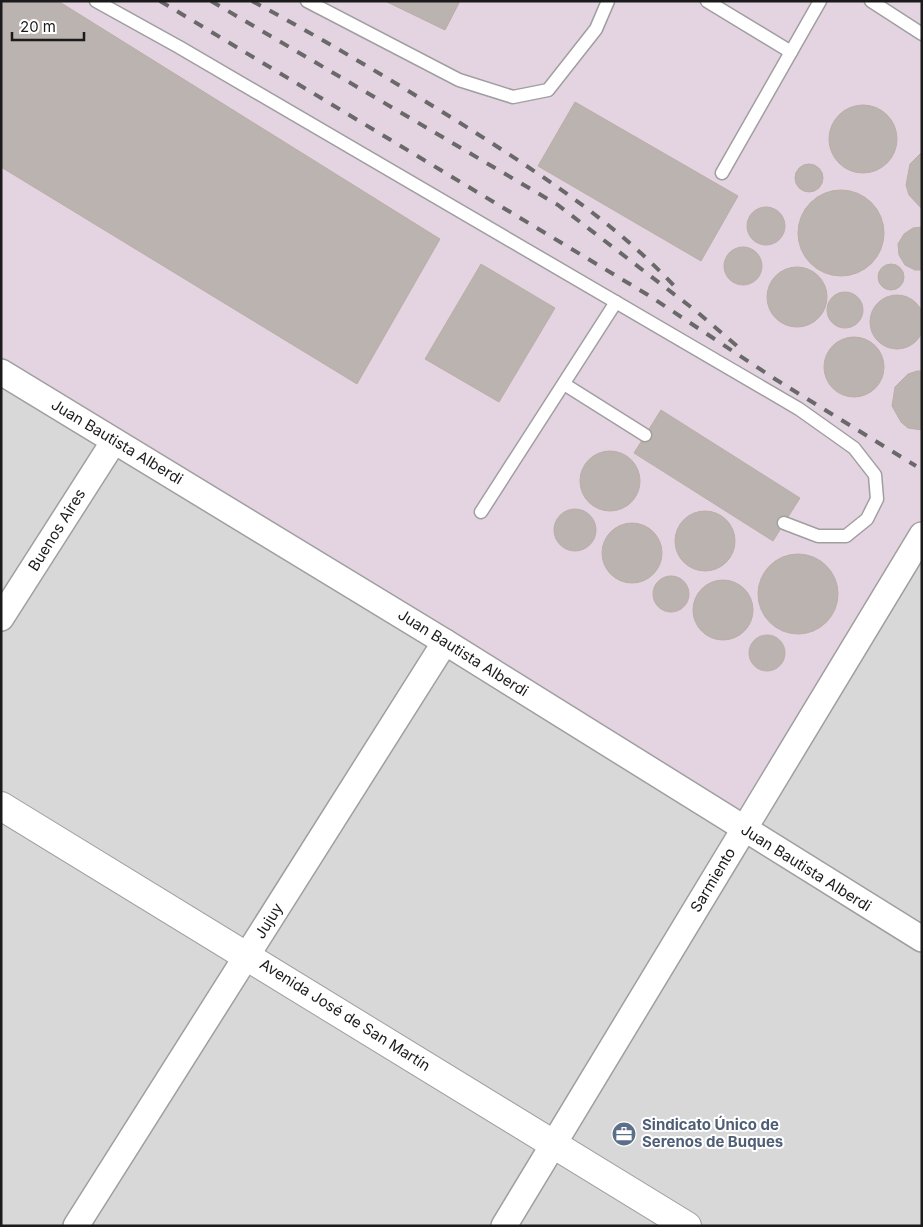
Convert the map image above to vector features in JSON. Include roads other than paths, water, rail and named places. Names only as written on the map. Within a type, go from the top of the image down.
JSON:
[{"type":"street","name":"Juan Bautista Alberdi","points":[[1,372],[445,642],[744,830],[922,939]]},
{"type":"street","name":"Buenos Aires","points":[[1,618],[114,441]]},
{"type":"street","name":"Sarmiento","points":[[504,1226],[922,534]]},
{"type":"street","name":"Jujuy","points":[[76,1226],[445,642]]},
{"type":"street","name":"Avenida José de San Martín","points":[[1,806],[687,1226]]},
{"type":"lane","points":[[96,1],[180,48],[799,409],[854,448],[875,475],[877,499],[867,520],[846,536],[818,536],[784,523]]},
{"type":"lane","points":[[307,1],[459,80],[513,98],[548,90],[596,29],[608,1]]},
{"type":"lane","points":[[708,1],[791,52]]},
{"type":"lane","points":[[722,173],[820,1]]},
{"type":"lane","points":[[872,1],[922,34]]},
{"type":"lane","points":[[481,512],[616,302]]},
{"type":"lane","points":[[564,384],[645,435]]},
{"type":"railway","points":[[160,1],[648,295],[775,379],[916,466]]},
{"type":"railway","points":[[211,1],[558,205],[696,311],[743,351]]},
{"type":"railway","points":[[252,1],[400,86],[538,173],[611,227],[656,267],[677,289]]},
{"type":"place","name":"Sindicato Único de Serenos de Buques","points":[[624,1134]]}]
